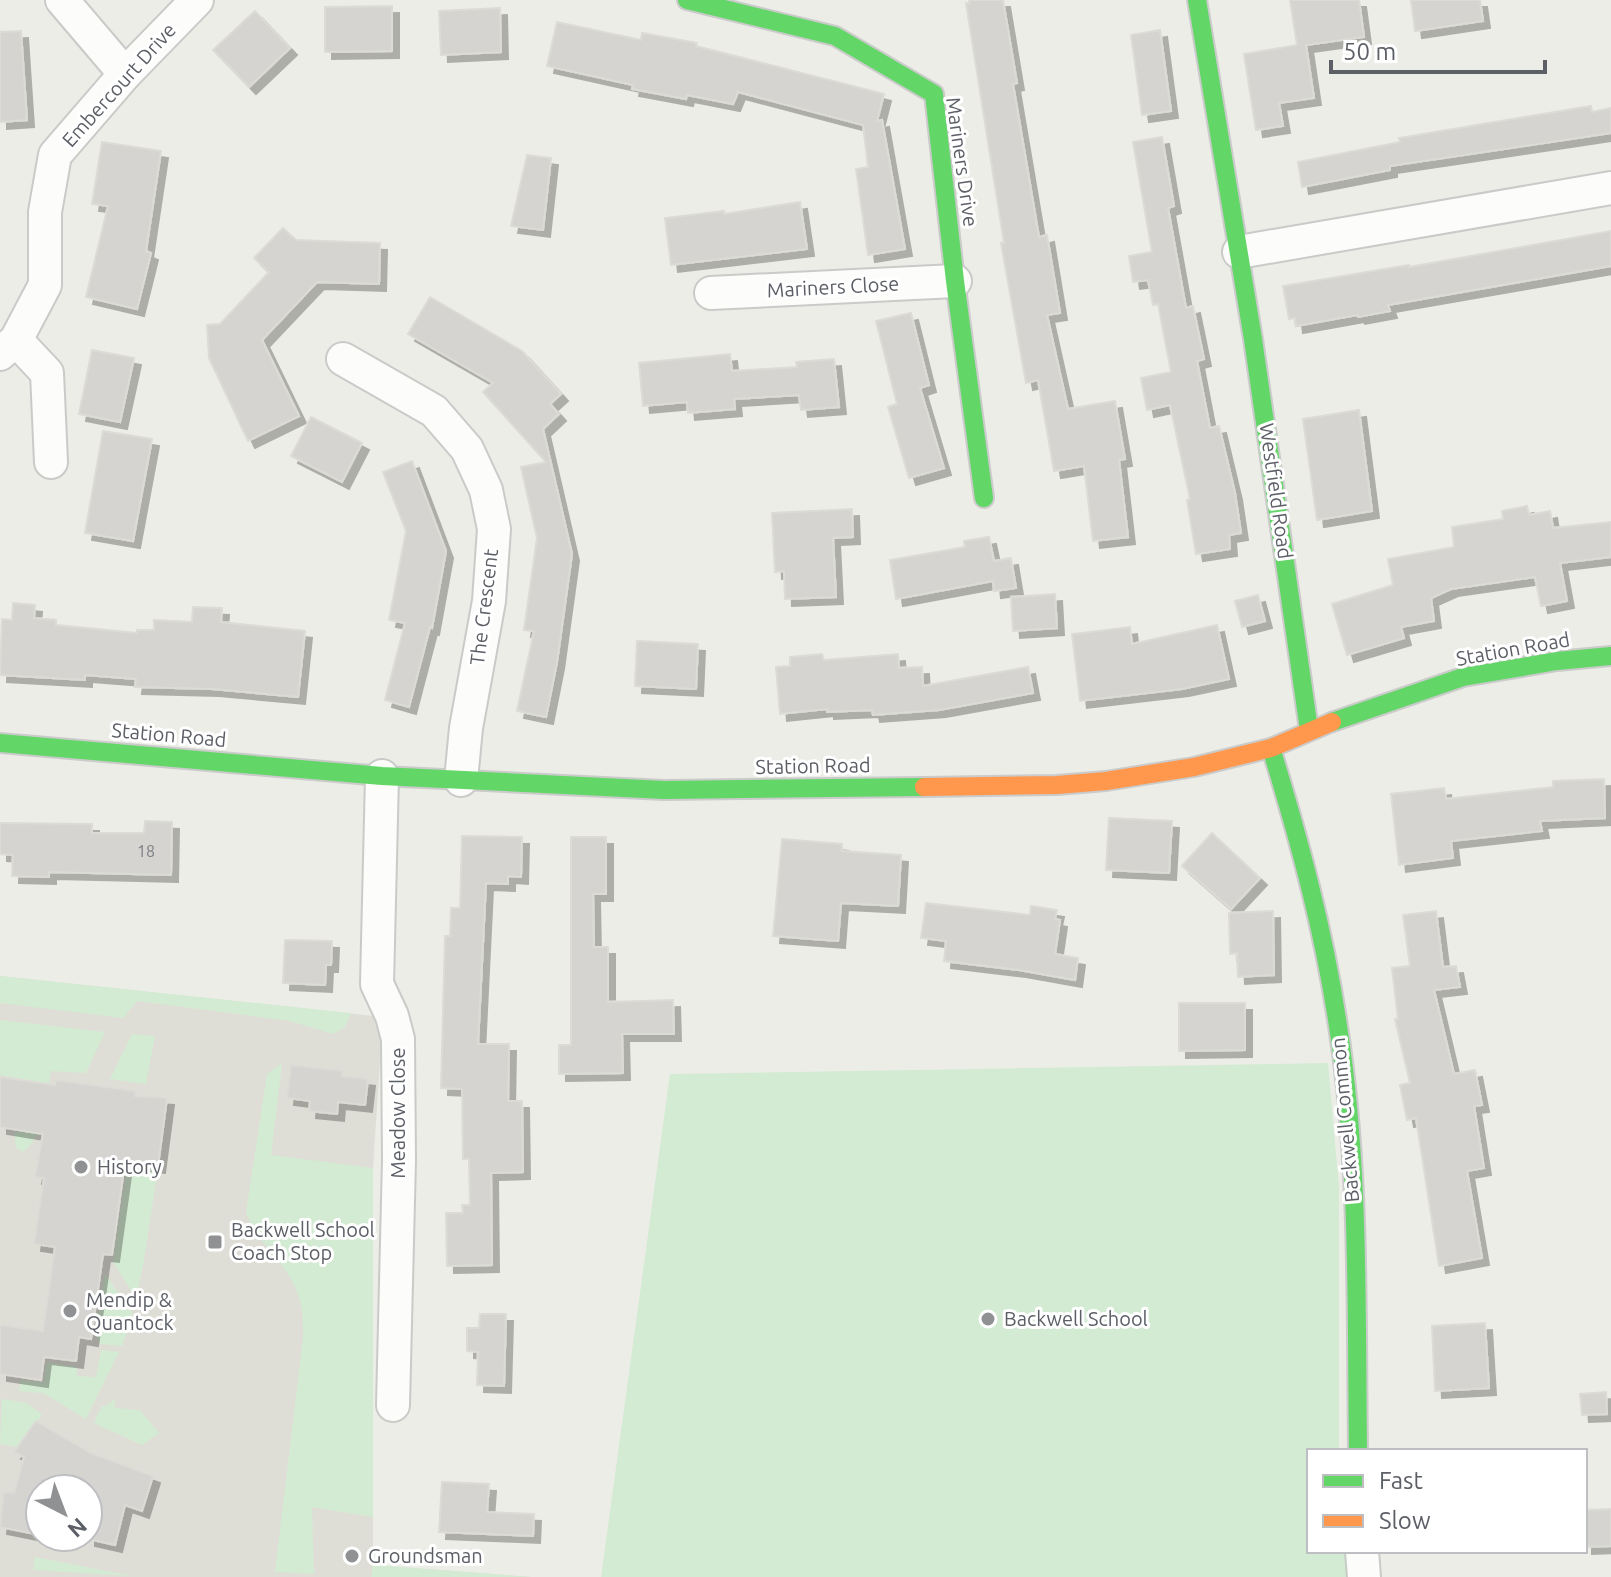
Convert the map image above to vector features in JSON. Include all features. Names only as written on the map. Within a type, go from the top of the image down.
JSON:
[{"type":"street","points":[[62,0],[125,74]]},
{"type":"street","name":"Embercourt Drive","points":[[8,347],[45,285],[45,212],[55,155],[125,74],[197,0]]},
{"type":"street","name":"Mariners Drive","points":[[687,0],[835,36],[934,94],[984,498]]},
{"type":"street","name":"Westfield Road","points":[[1197,0],[1239,252],[1309,730]]},
{"type":"street","points":[[1239,252],[1611,188]]},
{"type":"street","name":"Mariners Close","points":[[711,293],[955,281]]},
{"type":"street","points":[[8,347],[47,373],[51,462]]},
{"type":"street","name":"The Crescent","points":[[343,359],[434,411],[467,449],[486,490],[494,529],[489,601],[466,728],[461,780]]},
{"type":"street","name":"Station Road","points":[[0,743],[382,776],[664,790],[1057,785],[1106,781],[1194,767],[1271,748],[1309,730],[1463,677],[1557,661],[1611,656]]},
{"type":"street","name":"Backwell Common","points":[[1271,748],[1299,838],[1320,931],[1344,1067],[1352,1178],[1358,1449]]},
{"type":"street","name":"Meadow Close","points":[[382,776],[377,984],[392,1016],[398,1039],[399,1160],[393,1405]]},
{"type":"street","points":[[1362,1553],[1364,1577]]},
{"type":"shaded area","points":[[0,976],[383,1017],[373,1168],[373,1565],[532,1577],[0,1577]]},
{"type":"green space","points":[[0,976],[351,1013],[345,1027],[333,1034],[290,1021],[137,1001],[123,1018],[0,1003]]},
{"type":"green space","points":[[0,1020],[105,1032],[86,1073],[51,1071],[41,1126],[22,1152],[16,1147],[14,1132],[22,1132],[30,1080],[0,1075]]},
{"type":"green space","points":[[132,1034],[155,1036],[146,1084],[110,1079]]},
{"type":"green space","points":[[282,1063],[271,1155],[373,1168],[373,1517],[312,1507],[314,1574],[275,1572],[303,1319],[300,1299],[290,1277],[257,1233],[246,1212],[267,1074]]},
{"type":"green space","name":"Backwell School","points":[[1328,1063],[1339,1187],[1339,1449],[1307,1449],[1307,1553],[1348,1553],[1349,1577],[601,1577],[670,1074]]},
{"type":"green space","points":[[128,1164],[158,1168],[136,1298],[113,1262]]},
{"type":"green space","points":[[105,1274],[133,1314],[122,1346],[101,1344],[95,1335]]},
{"type":"green space","points":[[101,1350],[119,1352],[86,1419],[43,1393],[19,1391],[21,1380],[44,1383],[47,1362],[77,1367],[77,1376],[96,1377]]},
{"type":"green space","points":[[2,1399],[27,1403],[42,1415],[18,1447],[0,1444]]},
{"type":"green space","points":[[115,1399],[115,1408],[140,1410],[159,1433],[142,1445],[94,1422],[102,1406]]},
{"type":"green space","points":[[35,1557],[132,1576],[33,1570]]},
{"type":"green space","points":[[373,1565],[532,1577],[371,1577]]},
{"type":"building","points":[[969,0],[1003,0],[1017,83],[1013,84],[1039,237],[1047,235],[1060,313],[1047,315],[1068,409],[1115,401],[1125,459],[1119,460],[1128,537],[1093,541],[1084,466],[1054,471],[1038,380],[1026,383],[1001,243],[1004,243],[966,3],[970,4]]},
{"type":"building","points":[[1290,0],[1359,0],[1364,37],[1306,45],[1314,98],[1279,103],[1283,126],[1256,130],[1244,54],[1297,45]]},
{"type":"building","points":[[1411,0],[1480,0],[1483,21],[1415,31]]},
{"type":"building","points":[[392,6],[392,51],[325,52],[325,7]]},
{"type":"building","points":[[500,8],[501,52],[441,55],[439,11]]},
{"type":"building","points":[[255,11],[290,48],[249,87],[213,50]]},
{"type":"building","points":[[557,22],[641,40],[642,33],[697,43],[696,46],[884,94],[877,121],[882,120],[905,249],[868,255],[856,169],[868,167],[863,125],[738,92],[733,104],[687,95],[686,99],[632,89],[633,85],[547,66]]},
{"type":"building","points":[[1160,30],[1171,111],[1142,115],[1131,35]]},
{"type":"building","points":[[21,31],[27,120],[0,122],[0,32]]},
{"type":"building","points":[[1591,106],[1592,112],[1611,108],[1611,133],[1390,166],[1390,170],[1302,187],[1298,162],[1400,142],[1399,138]]},
{"type":"building","points":[[1162,137],[1174,206],[1168,208],[1186,308],[1193,306],[1204,359],[1197,361],[1210,428],[1219,426],[1241,533],[1229,535],[1230,549],[1196,554],[1187,500],[1190,499],[1170,405],[1147,410],[1141,378],[1171,372],[1158,304],[1153,305],[1148,280],[1133,282],[1129,256],[1152,252],[1133,142]]},
{"type":"building","points":[[102,142],[161,151],[146,251],[151,253],[137,309],[86,297],[108,206],[92,204]]},
{"type":"building","points":[[527,155],[551,158],[543,230],[511,226]]},
{"type":"building","points":[[800,202],[807,249],[671,265],[665,218],[724,211],[724,214]]},
{"type":"building","points":[[283,228],[296,240],[380,243],[379,284],[317,282],[262,340],[299,416],[248,441],[209,358],[207,325],[220,324],[269,272],[254,258]]},
{"type":"building","points":[[1611,231],[1611,266],[1388,305],[1390,311],[1358,317],[1296,326],[1295,318],[1289,319],[1283,286]]},
{"type":"building","points":[[430,297],[522,351],[561,394],[550,404],[559,414],[543,429],[572,554],[546,717],[517,711],[534,631],[524,630],[537,538],[521,467],[546,462],[483,392],[493,383],[408,334]]},
{"type":"building","points":[[911,313],[929,385],[920,388],[944,468],[909,478],[888,407],[897,404],[876,321]]},
{"type":"building","points":[[92,350],[134,358],[120,422],[79,414]]},
{"type":"building","points":[[730,354],[732,371],[797,367],[796,362],[834,359],[839,407],[801,410],[799,395],[734,399],[735,409],[688,413],[687,402],[643,406],[639,363]]},
{"type":"building","points":[[1359,410],[1372,511],[1317,520],[1303,419]]},
{"type":"building","points":[[311,417],[362,443],[342,482],[291,456]]},
{"type":"building","points":[[103,431],[152,439],[133,541],[85,533]]},
{"type":"building","points":[[412,461],[446,551],[432,628],[409,707],[385,700],[405,623],[389,620],[406,531],[383,472]]},
{"type":"building","points":[[1527,506],[1529,515],[1550,511],[1553,528],[1611,522],[1611,557],[1560,563],[1567,601],[1541,606],[1535,577],[1451,589],[1431,598],[1434,621],[1401,627],[1404,638],[1347,655],[1332,604],[1393,585],[1388,559],[1454,547],[1452,527],[1503,519],[1502,511]]},
{"type":"building","points":[[852,509],[853,537],[833,538],[836,597],[785,599],[784,571],[775,572],[772,513]]},
{"type":"building","points":[[989,537],[994,561],[1011,558],[1016,588],[994,591],[993,581],[896,599],[890,560],[965,547],[964,541]]},
{"type":"building","points":[[1055,594],[1057,628],[1013,631],[1011,597]]},
{"type":"building","points":[[1258,595],[1265,621],[1242,627],[1235,601]]},
{"type":"building","points":[[13,603],[35,605],[34,618],[56,620],[56,625],[137,633],[137,630],[154,630],[154,620],[192,622],[193,607],[222,608],[221,622],[305,631],[298,697],[212,689],[135,687],[136,679],[85,675],[85,680],[0,675],[2,619],[12,620]]},
{"type":"building","points":[[1217,625],[1229,679],[1182,689],[1080,701],[1072,634],[1130,627],[1132,644]]},
{"type":"building","points":[[637,641],[698,644],[696,689],[635,686]]},
{"type":"building","points":[[822,654],[824,660],[898,654],[899,668],[922,667],[923,686],[1028,667],[1033,693],[939,710],[873,715],[872,710],[827,712],[827,709],[780,714],[776,667],[790,666],[790,657]]},
{"type":"building","points":[[1604,779],[1605,818],[1540,821],[1542,831],[1451,841],[1453,858],[1399,865],[1391,794],[1444,788],[1446,799],[1553,787],[1553,781]]},
{"type":"building","points":[[1109,818],[1172,821],[1169,873],[1106,870]]},
{"type":"building","points":[[145,821],[172,822],[171,875],[49,872],[49,877],[12,876],[13,855],[0,854],[0,823],[92,824],[92,833],[144,833]]},
{"type":"building","points":[[1212,833],[1260,878],[1231,909],[1182,866]]},
{"type":"building","points":[[462,836],[522,837],[521,877],[508,876],[508,884],[486,883],[478,1044],[509,1044],[508,1101],[522,1101],[523,1172],[491,1173],[492,1265],[447,1266],[446,1213],[463,1213],[462,1205],[470,1205],[469,1159],[463,1159],[462,1089],[441,1088],[445,936],[450,936],[451,908],[460,908]]},
{"type":"building","points":[[571,837],[606,837],[606,894],[593,894],[594,947],[608,947],[608,1002],[673,1000],[674,1034],[622,1034],[623,1073],[559,1074],[559,1045],[571,1045]]},
{"type":"building","points":[[782,839],[842,844],[842,851],[901,855],[898,906],[841,903],[838,941],[773,936]]},
{"type":"building","points":[[926,903],[1030,915],[1031,906],[1057,910],[1055,919],[1060,920],[1055,954],[1078,958],[1075,980],[944,961],[946,941],[921,938]]},
{"type":"building","points":[[1273,911],[1274,975],[1238,977],[1237,953],[1230,954],[1229,913]]},
{"type":"building","points":[[1436,911],[1443,967],[1456,966],[1460,987],[1434,990],[1454,1074],[1475,1070],[1482,1105],[1474,1106],[1484,1168],[1467,1171],[1482,1258],[1439,1266],[1416,1118],[1407,1120],[1400,1085],[1410,1083],[1395,1019],[1398,1019],[1392,968],[1410,966],[1403,915]]},
{"type":"building","points":[[285,940],[332,941],[331,965],[326,965],[325,985],[283,983]]},
{"type":"building","points":[[1179,1003],[1245,1003],[1245,1050],[1179,1051]]},
{"type":"building","points":[[291,1065],[342,1071],[342,1076],[368,1079],[365,1105],[338,1102],[337,1114],[309,1111],[310,1101],[287,1098]]},
{"type":"building","points":[[0,1077],[55,1085],[55,1080],[135,1091],[135,1096],[167,1098],[158,1166],[125,1162],[112,1255],[103,1254],[91,1339],[79,1337],[76,1361],[44,1357],[41,1380],[0,1374],[0,1325],[43,1331],[55,1247],[34,1244],[44,1178],[35,1177],[43,1134],[0,1127]]},
{"type":"building","points":[[480,1314],[506,1314],[504,1386],[477,1385],[478,1352],[467,1351],[467,1328],[479,1328]]},
{"type":"building","points":[[1485,1323],[1489,1388],[1435,1391],[1432,1326]]},
{"type":"building","points":[[1606,1392],[1607,1414],[1582,1415],[1580,1394]]},
{"type":"building","points":[[36,1421],[91,1453],[153,1476],[142,1511],[125,1505],[115,1545],[104,1543],[104,1473],[24,1473],[24,1532],[0,1527],[4,1492],[14,1493],[24,1457],[14,1452]]},
{"type":"building","points":[[442,1482],[489,1484],[487,1512],[534,1514],[533,1536],[439,1532]]},
{"type":"building","points":[[1611,1509],[1611,1546],[1587,1547],[1587,1510]]},
{"type":"traffic: fast","points":[[687,0],[835,36],[934,94],[984,498]]},
{"type":"traffic: fast","points":[[1197,0],[1253,339],[1309,730]]},
{"type":"traffic: fast","points":[[1332,722],[1463,677],[1557,661],[1611,656]]},
{"type":"traffic: fast","points":[[0,743],[382,776],[664,790],[924,787]]},
{"type":"traffic: fast","points":[[1271,748],[1318,920],[1345,1079],[1356,1238],[1358,1449]]},
{"type":"traffic: slow","points":[[924,787],[1057,785],[1106,781],[1194,767],[1271,748],[1332,722]]},
{"type":"place","name":"History","points":[[81,1167]]},
{"type":"place","name":"Backwell School Coach Stop","points":[[215,1242]]},
{"type":"place","name":"Mendip & Quantock","points":[[70,1311]]},
{"type":"place","name":"Backwell School","points":[[988,1319]]},
{"type":"place","name":"Groundsman","points":[[352,1556]]}]
